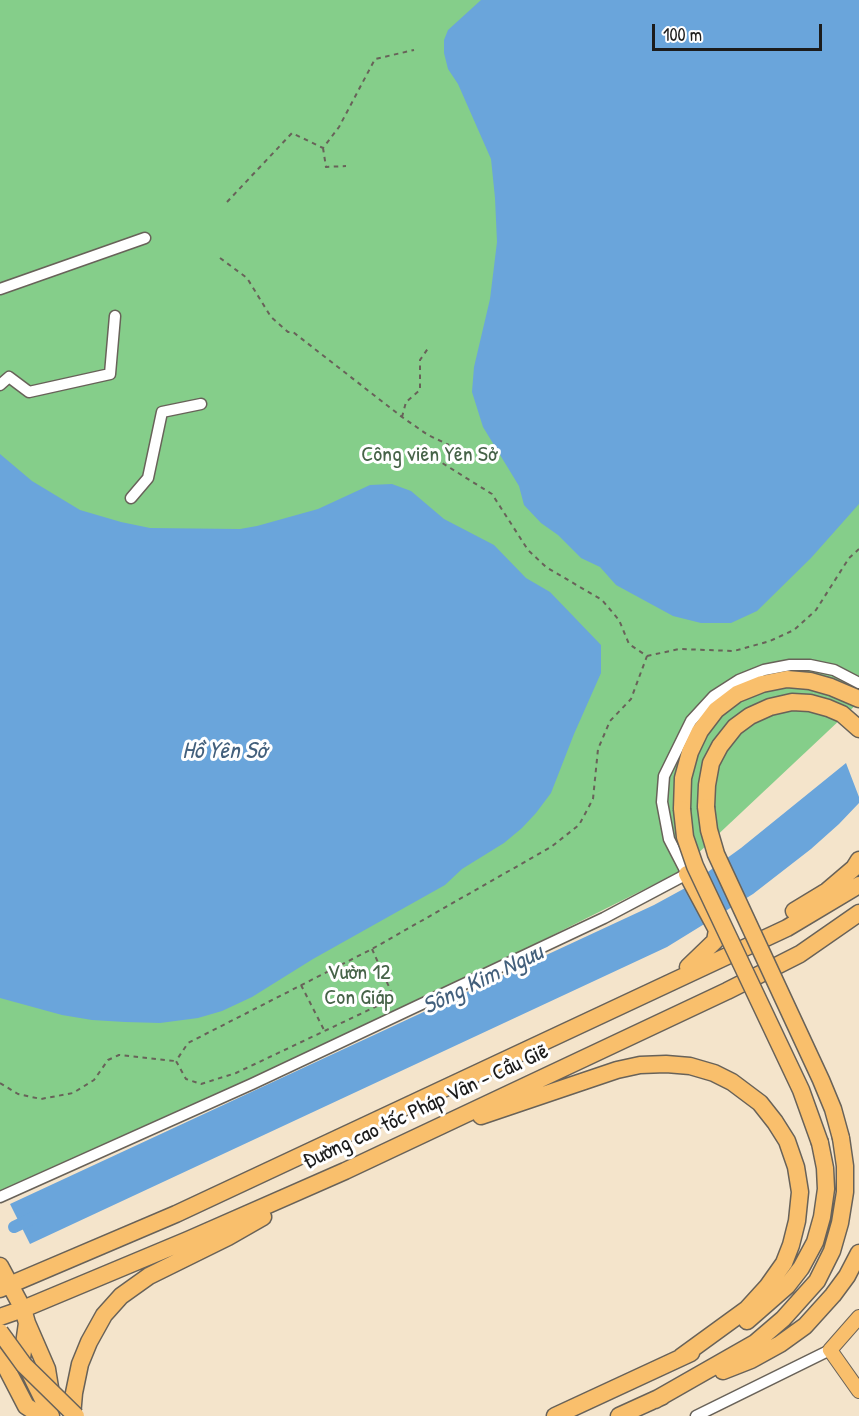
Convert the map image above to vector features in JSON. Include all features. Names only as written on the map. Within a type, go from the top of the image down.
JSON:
[{"type":"highway","points":[[555,1416],[681,1357],[742,1325],[787,1286],[801,1268],[815,1242],[822,1217],[825,1189],[825,1168],[820,1143],[801,1090],[695,866],[685,837],[682,809],[683,778],[690,752],[700,731],[717,710],[737,694],[762,684],[787,679],[810,681],[859,699]]},
{"type":"highway","points":[[655,1400],[755,1343],[783,1320],[817,1281],[831,1251],[845,1192],[845,1166],[841,1138],[833,1109],[716,854],[709,830],[706,807],[711,763],[720,746],[735,727],[770,706],[792,702],[810,703],[842,714],[859,729]]},
{"type":"highway","points":[[644,995],[711,953],[812,901],[838,882],[859,860]]},
{"type":"highway","points":[[688,967],[715,941],[717,930],[689,878]]},
{"type":"highway","name":"Đường cao tốc Pháp Vân - Cầu Giẽ","points":[[12,1283],[176,1214],[787,928],[859,885]]},
{"type":"highway","name":"Đường cao tốc Pháp Vân - Cầu Giẽ","points":[[0,1317],[25,1316],[420,1136],[800,954],[859,913]]},
{"type":"highway","points":[[420,1136],[526,1102],[582,1081],[640,1065],[690,1066],[714,1073],[748,1093],[776,1122],[787,1141],[796,1167],[800,1192],[792,1245],[784,1263],[747,1309],[681,1357]]},
{"type":"highway","points":[[74,1416],[74,1393],[80,1364],[88,1342],[104,1315],[121,1296],[149,1276],[228,1237],[345,1171]]},
{"type":"highway","points":[[619,1416],[751,1360],[780,1344],[805,1326],[819,1312],[847,1276],[859,1253]]},
{"type":"highway","points":[[0,1265],[12,1283],[47,1369],[52,1416]]},
{"type":"highway","points":[[22,1358],[25,1316]]},
{"type":"highway","points":[[0,1317],[52,1416]]},
{"type":"highway","points":[[0,1332],[24,1365],[74,1416]]},
{"type":"highway","points":[[0,1356],[26,1406],[41,1416]]},
{"type":"highway","points":[[0,1377],[19,1416]]},
{"type":"main road","points":[[859,1317],[830,1350],[859,1391]]},
{"type":"street","points":[[0,289],[145,238]]},
{"type":"street","points":[[0,385],[9,377],[29,392],[110,374],[115,316]]},
{"type":"street","points":[[131,498],[148,478],[162,412],[201,404]]},
{"type":"street","points":[[0,1197],[252,1084],[689,878],[669,839],[662,802],[664,776],[691,721],[714,696],[739,680],[764,670],[790,665],[810,665],[834,670],[859,683]]},
{"type":"street","points":[[696,1416],[830,1350]]},
{"type":"path","points":[[346,166],[326,167],[323,148],[339,127],[375,59],[414,50]]},
{"type":"path","points":[[227,202],[292,133],[323,148]]},
{"type":"path","points":[[220,258],[247,279],[271,317],[288,332],[293,332],[402,417],[428,435],[449,445]]},
{"type":"path","points":[[402,417],[406,402],[420,390],[420,360],[429,347]]},
{"type":"path","points":[[439,461],[492,494],[528,550],[546,567],[602,600],[619,620],[629,644],[647,656],[680,649],[734,651],[770,641],[794,630],[816,610],[849,558],[859,549]]},
{"type":"path","points":[[176,1061],[188,1043],[372,949],[551,847],[579,825],[593,799],[598,749],[610,721],[631,699],[647,656]]},
{"type":"path","points":[[176,1061],[186,1079],[201,1084],[236,1073],[394,998],[372,949]]},
{"type":"path","points":[[301,985],[324,1030]]},
{"type":"path","points":[[0,1083],[18,1094],[41,1099],[73,1093],[94,1080],[108,1060],[119,1055],[176,1061]]},
{"type":"green space","name":"Công viên Yên Sở","points":[[0,0],[859,0],[859,702],[677,873],[517,953],[0,1203]]},
{"type":"water","points":[[481,0],[859,0],[859,504],[811,558],[757,611],[731,623],[701,623],[673,616],[616,585],[600,567],[581,558],[524,505],[519,486],[483,427],[472,392],[474,367],[490,299],[497,242],[491,159],[458,84],[448,69],[444,53],[444,40],[448,30]]},
{"type":"water","name":"Hồ Yên Sở","points":[[0,454],[32,481],[80,510],[150,528],[240,529],[318,509],[370,485],[392,484],[411,491],[444,519],[494,545],[526,578],[550,592],[601,645],[601,673],[551,793],[522,828],[504,843],[462,869],[445,885],[313,959],[252,997],[222,1011],[198,1018],[160,1023],[125,1022],[62,1015],[0,998]]},
{"type":"water","name":"Sông Kim Ngưu","points":[[846,763],[859,797],[859,803],[839,824],[753,894],[667,947],[30,1244],[10,1204],[654,905],[687,887],[741,848]]},
{"type":"waterway","name":"Sông Kim Ngưu","points":[[14,1227],[35,1217]]},
{"type":"park label","name":"Vườn 12 Con Giáp","points":[[359,986]]}]
